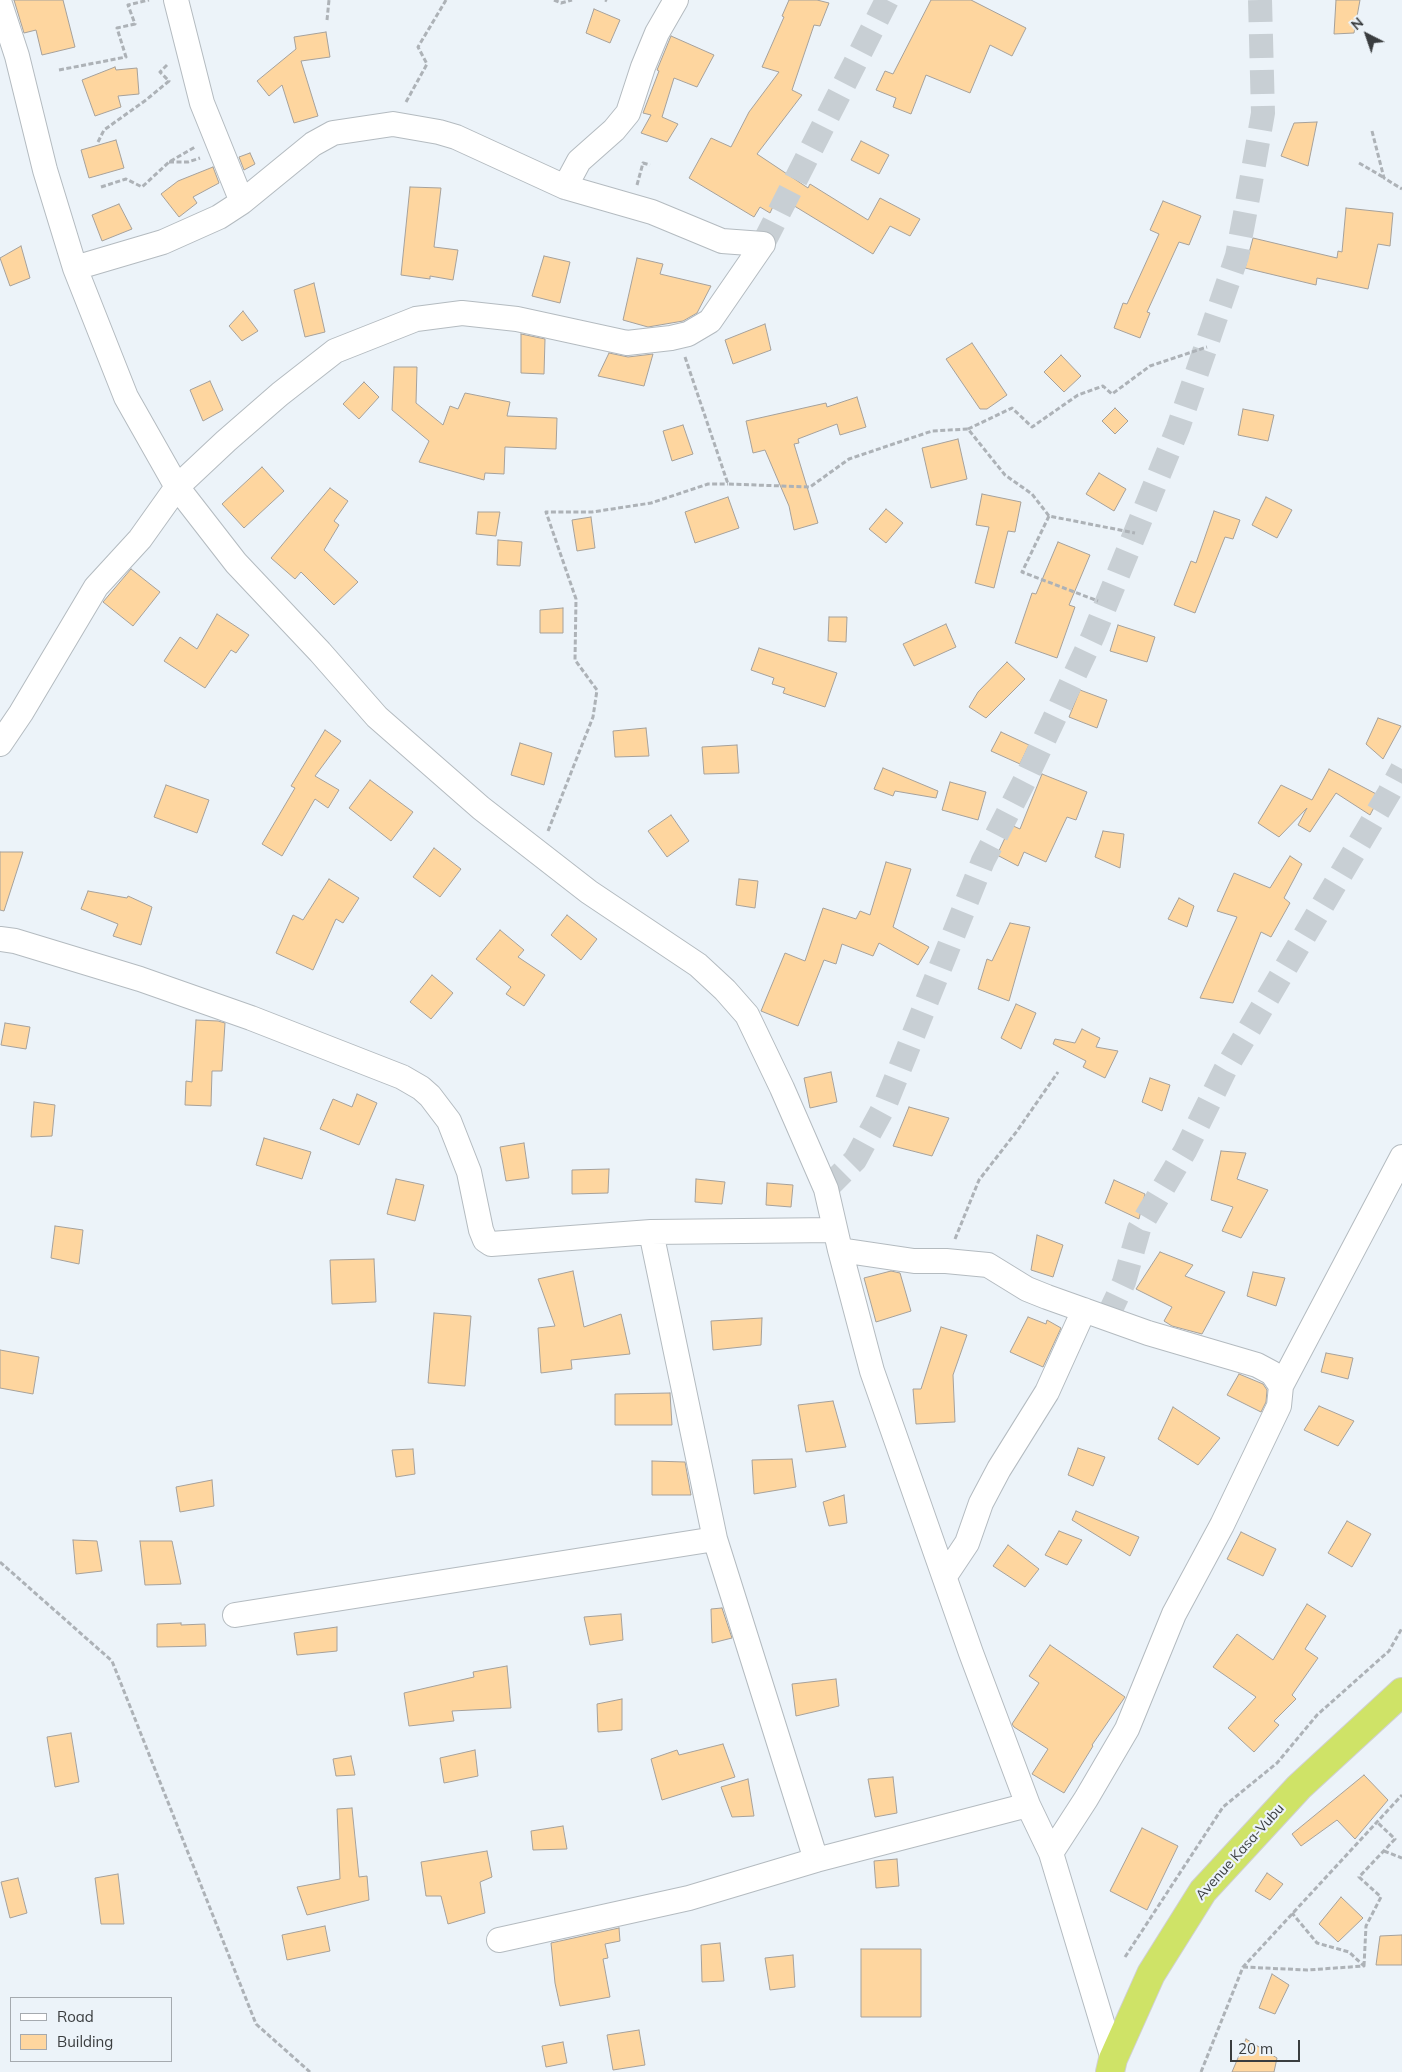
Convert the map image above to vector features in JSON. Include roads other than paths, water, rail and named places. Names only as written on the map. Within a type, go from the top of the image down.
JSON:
[{"type":"highway","name":"Avenue Kasa-Vubu","points":[[1111,2066],[1151,1974],[1203,1891],[1298,1787],[1402,1692]]},
{"type":"street","points":[[176,0],[202,103],[210,149],[228,163],[242,202]]},
{"type":"street","points":[[566,187],[580,161],[614,130],[628,113],[643,67],[657,33],[676,0]]},
{"type":"street","points":[[0,4],[17,56],[45,170],[75,268],[126,397],[177,487],[236,564],[320,652],[377,717],[481,808],[589,892],[698,965],[725,990],[747,1015],[782,1088],[826,1189],[837,1240],[872,1371],[971,1653],[1028,1805],[1051,1853],[1111,2066]]},
{"type":"street","points":[[0,744],[26,705],[96,587],[140,539],[177,487],[280,394],[335,351],[416,319],[462,312],[525,321],[628,343],[688,334],[710,321],[762,244],[722,241],[652,212],[566,187],[456,137],[393,124],[333,133],[313,144],[242,202],[219,217],[163,242],[75,268]]},
{"type":"street","points":[[0,939],[15,941],[140,979],[250,1018],[402,1077],[421,1088],[434,1101],[449,1121],[469,1172],[481,1230],[485,1240],[491,1244],[651,1232],[837,1240],[914,1261],[946,1260],[988,1265],[1027,1289],[1148,1332],[1257,1365],[1272,1373],[1281,1386]]},
{"type":"street","points":[[1051,1853],[1086,1800],[1127,1729],[1174,1614],[1222,1525],[1279,1406],[1281,1386],[1402,1157]]},
{"type":"street","points":[[651,1232],[715,1539],[816,1860]]},
{"type":"street","points":[[945,1576],[967,1543],[981,1503],[999,1469],[1047,1392],[1084,1310]]},
{"type":"street","points":[[235,1615],[715,1539]]},
{"type":"street","points":[[500,1940],[689,1898],[816,1860],[1028,1805]]},
{"type":"tunnel","points":[[763,244],[887,0]]},
{"type":"tunnel","points":[[826,1189],[855,1160],[886,1103],[983,861],[1028,774],[1093,636],[1178,428],[1237,256],[1263,113],[1260,0]]},
{"type":"tunnel","points":[[1107,1318],[1124,1282],[1139,1229],[1185,1151],[1225,1070],[1402,769]]}]
